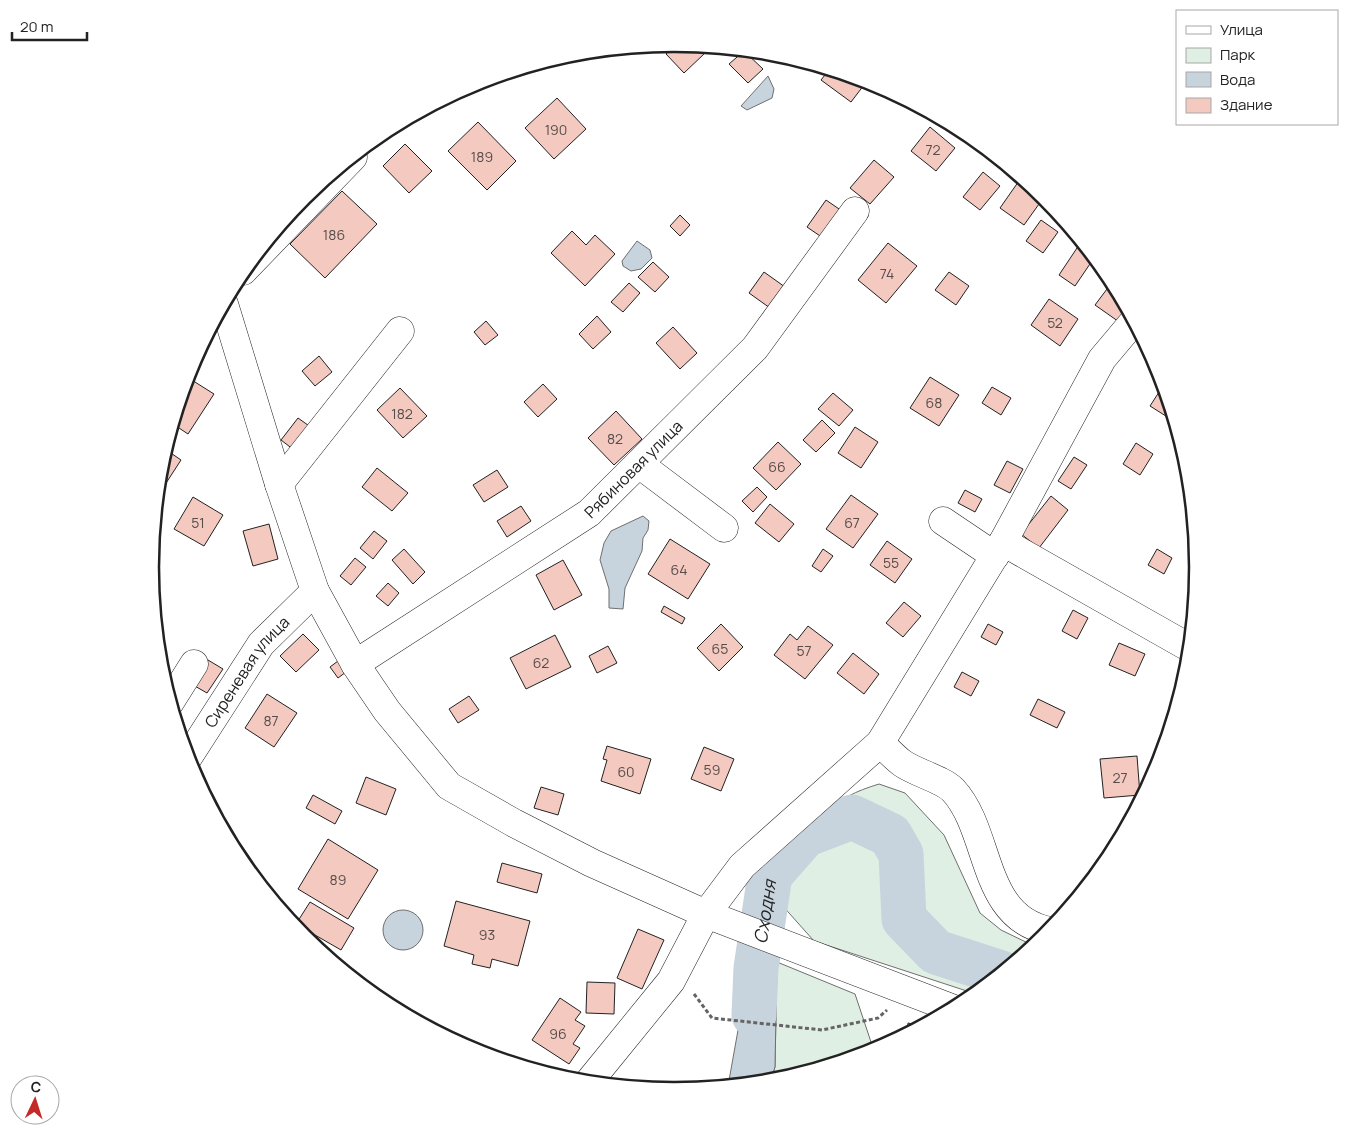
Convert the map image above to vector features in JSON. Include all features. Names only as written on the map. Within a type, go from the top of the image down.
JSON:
[{"type":"street","name":"Рябиновая улица","points":[[355,664],[589,513],[756,348],[855,211]]},
{"type":"street","points":[[227,313],[279,484],[315,591],[355,664],[387,711],[449,786],[514,823],[592,863],[706,914],[945,1006]]},
{"type":"street","points":[[594,1076],[671,981],[706,914],[742,866],[880,742],[999,549],[1102,359],[1129,327]]},
{"type":"street","points":[[279,484],[400,331]]},
{"type":"street","points":[[639,464],[724,528]]},
{"type":"street","points":[[943,521],[1183,645]]},
{"type":"street","name":"Сиреневая улица","points":[[193,750],[261,644],[315,591]]},
{"type":"street","points":[[175,694],[194,664]]},
{"type":"street","points":[[880,742],[902,763],[952,789],[971,820],[996,888],[1013,914],[1042,927]]},
{"type":"path","points":[[712,1018],[822,1030],[878,1018],[908,992]]},
{"type":"green space","points":[[879,784],[905,793],[944,835],[980,913],[1001,930],[1027,943],[988,976],[967,991],[814,941],[781,904],[779,875],[806,861],[817,831],[830,810],[849,796]]},
{"type":"green space","points":[[777,962],[855,994],[871,1043],[840,1055],[773,1073],[775,1067]]},
{"type":"water","points":[[768,76],[774,89],[772,98],[747,110],[741,106]]},
{"type":"water","points":[[637,241],[650,250],[652,258],[641,269],[631,271],[623,266],[622,261]]},
{"type":"water","points":[[643,516],[649,521],[648,530],[643,538],[642,551],[625,588],[623,609],[609,608],[609,589],[600,560],[604,543],[611,531]]},
{"type":"water","points":[[399,910],[407,910],[414,913],[420,919],[423,930],[420,941],[414,947],[407,950],[399,950],[392,947],[386,941],[383,934],[383,926],[386,919],[392,913]]},
{"type":"water","points":[[743,948],[777,962],[775,1067],[773,1073],[729,1079],[740,1019]]},
{"type":"building","points":[[674,52],[704,54],[684,73],[666,54]]},
{"type":"building","points":[[737,57],[741,57],[752,59],[763,69],[748,83],[729,64]]},
{"type":"building","points":[[825,75],[861,88],[851,102],[821,80]]},
{"type":"building","points":[[557,98],[586,129],[554,159],[525,128]]},
{"type":"building","points":[[478,122],[516,161],[487,190],[448,151]]},
{"type":"building","points":[[930,127],[955,148],[936,171],[911,151]]},
{"type":"building","points":[[405,144],[432,171],[409,193],[383,166]]},
{"type":"building","points":[[874,160],[894,177],[870,204],[850,188]]},
{"type":"building","points":[[983,172],[1000,186],[980,210],[963,197]]},
{"type":"building","points":[[1017,183],[1039,204],[1024,225],[1000,208]]},
{"type":"building","points":[[342,191],[377,224],[325,278],[290,244]]},
{"type":"building","points":[[826,200],[842,211],[823,238],[807,227]]},
{"type":"building","points":[[680,215],[690,225],[680,236],[670,226]]},
{"type":"building","points":[[1041,220],[1058,232],[1043,253],[1026,241]]},
{"type":"building","points":[[572,231],[586,245],[595,235],[615,254],[585,286],[551,253]]},
{"type":"building","points":[[888,243],[917,266],[886,303],[858,280]]},
{"type":"building","points":[[1077,247],[1090,264],[1075,286],[1059,275]]},
{"type":"building","points":[[653,262],[669,277],[655,292],[638,277]]},
{"type":"building","points":[[764,272],[785,287],[770,308],[749,293]]},
{"type":"building","points":[[949,272],[969,286],[956,305],[935,290]]},
{"type":"building","points":[[629,283],[640,293],[623,312],[611,302]]},
{"type":"building","points":[[1107,289],[1125,320],[1122,324],[1095,305]]},
{"type":"building","points":[[1049,299],[1078,319],[1060,346],[1031,325]]},
{"type":"building","points":[[597,316],[611,332],[593,349],[579,334]]},
{"type":"building","points":[[486,321],[498,335],[485,345],[474,332]]},
{"type":"building","points":[[673,327],[697,353],[680,369],[656,343]]},
{"type":"building","points":[[319,356],[332,372],[315,386],[302,371]]},
{"type":"building","points":[[930,377],[959,395],[939,426],[910,408]]},
{"type":"building","points":[[194,381],[214,394],[188,434],[179,428]]},
{"type":"building","points":[[543,384],[557,399],[538,417],[524,402]]},
{"type":"building","points":[[992,387],[1011,398],[1001,415],[982,403]]},
{"type":"building","points":[[400,388],[427,416],[403,438],[377,410]]},
{"type":"building","points":[[833,393],[853,410],[839,426],[818,409]]},
{"type":"building","points":[[1159,393],[1166,416],[1150,406]]},
{"type":"building","points":[[616,411],[642,439],[614,465],[588,438]]},
{"type":"building","points":[[298,418],[312,428],[294,450],[281,440]]},
{"type":"building","points":[[822,420],[835,433],[816,452],[803,440]]},
{"type":"building","points":[[855,427],[878,442],[861,468],[838,453]]},
{"type":"building","points":[[778,442],[801,464],[776,490],[753,468]]},
{"type":"building","points":[[1136,443],[1153,454],[1140,475],[1123,464]]},
{"type":"building","points":[[172,454],[181,460],[166,483]]},
{"type":"building","points":[[1074,457],[1087,465],[1071,489],[1058,481]]},
{"type":"building","points":[[1007,461],[1023,469],[1010,493],[994,485]]},
{"type":"building","points":[[377,468],[408,493],[392,511],[362,487]]},
{"type":"building","points":[[497,470],[508,487],[484,502],[473,485]]},
{"type":"building","points":[[757,487],[767,497],[753,512],[742,501]]},
{"type":"building","points":[[965,490],[982,499],[975,512],[958,503]]},
{"type":"building","points":[[851,495],[878,514],[853,548],[826,529]]},
{"type":"building","points":[[1051,496],[1068,510],[1039,548],[1021,534]]},
{"type":"building","points":[[193,497],[223,515],[204,546],[174,529]]},
{"type":"building","points":[[770,504],[794,524],[779,542],[755,523]]},
{"type":"building","points":[[521,506],[531,521],[507,537],[497,521]]},
{"type":"building","points":[[269,524],[278,559],[253,566],[243,531]]},
{"type":"building","points":[[374,531],[387,541],[373,559],[360,548]]},
{"type":"building","points":[[670,539],[710,564],[688,599],[648,574]]},
{"type":"building","points":[[887,541],[912,559],[895,583],[870,565]]},
{"type":"building","points":[[404,549],[425,572],[413,584],[392,560]]},
{"type":"building","points":[[823,549],[833,556],[821,572],[812,566]]},
{"type":"building","points":[[1157,549],[1172,558],[1164,574],[1148,565]]},
{"type":"building","points":[[355,558],[366,567],[351,585],[340,576]]},
{"type":"building","points":[[563,560],[582,595],[554,610],[536,575]]},
{"type":"building","points":[[388,583],[399,593],[388,606],[376,596]]},
{"type":"building","points":[[904,602],[921,616],[903,637],[886,623]]},
{"type":"building","points":[[664,606],[685,618],[682,624],[661,612]]},
{"type":"building","points":[[1073,610],[1088,618],[1077,639],[1062,631]]},
{"type":"building","points":[[721,624],[743,647],[719,671],[697,648]]},
{"type":"building","points":[[988,624],[1003,632],[996,645],[981,637]]},
{"type":"building","points":[[808,626],[833,645],[805,679],[774,655],[790,634],[797,640]]},
{"type":"building","points":[[303,634],[319,650],[296,672],[280,656]]},
{"type":"building","points":[[555,635],[571,667],[526,689],[510,658]]},
{"type":"building","points":[[1119,643],[1145,654],[1135,676],[1109,665]]},
{"type":"building","points":[[608,646],[617,663],[597,673],[589,656]]},
{"type":"building","points":[[853,653],[879,674],[864,694],[837,673]]},
{"type":"building","points":[[208,660],[223,669],[207,693],[193,685]]},
{"type":"building","points":[[338,661],[346,672],[338,678],[330,667]]},
{"type":"building","points":[[962,672],[979,681],[971,696],[954,687]]},
{"type":"building","points":[[267,694],[297,713],[274,747],[245,728]]},
{"type":"building","points":[[469,696],[479,710],[458,723],[449,709]]},
{"type":"building","points":[[1038,699],[1065,712],[1057,728],[1030,715]]},
{"type":"building","points":[[607,746],[651,759],[640,794],[601,781],[607,760],[603,759]]},
{"type":"building","points":[[704,747],[734,759],[721,791],[691,779]]},
{"type":"building","points":[[1137,756],[1139,788],[1136,795],[1104,798],[1100,759]]},
{"type":"building","points":[[366,777],[396,789],[386,815],[356,803]]},
{"type":"building","points":[[541,787],[564,794],[558,815],[534,808]]},
{"type":"building","points":[[313,795],[342,811],[335,824],[306,808]]},
{"type":"building","points":[[328,839],[378,870],[348,919],[298,889]]},
{"type":"building","points":[[502,863],[542,874],[537,893],[497,882]]},
{"type":"building","points":[[456,901],[530,921],[518,966],[492,959],[490,968],[472,964],[474,955],[444,946]]},
{"type":"building","points":[[310,902],[354,928],[341,950],[310,932],[299,920]]},
{"type":"building","points":[[638,929],[664,940],[642,989],[617,978]]},
{"type":"building","points":[[587,982],[615,983],[614,1014],[586,1013]]},
{"type":"building","points":[[560,998],[581,1012],[575,1020],[585,1026],[573,1044],[580,1048],[569,1064],[532,1040]]},
{"type":"waterway","name":"Сходня","points":[[754,1015],[756,968],[770,875],[805,835],[852,817],[890,835],[901,854],[904,919],[936,952],[994,971]]},
{"type":"fence","points":[[908,1026],[908,1023],[912,1024]]}]
